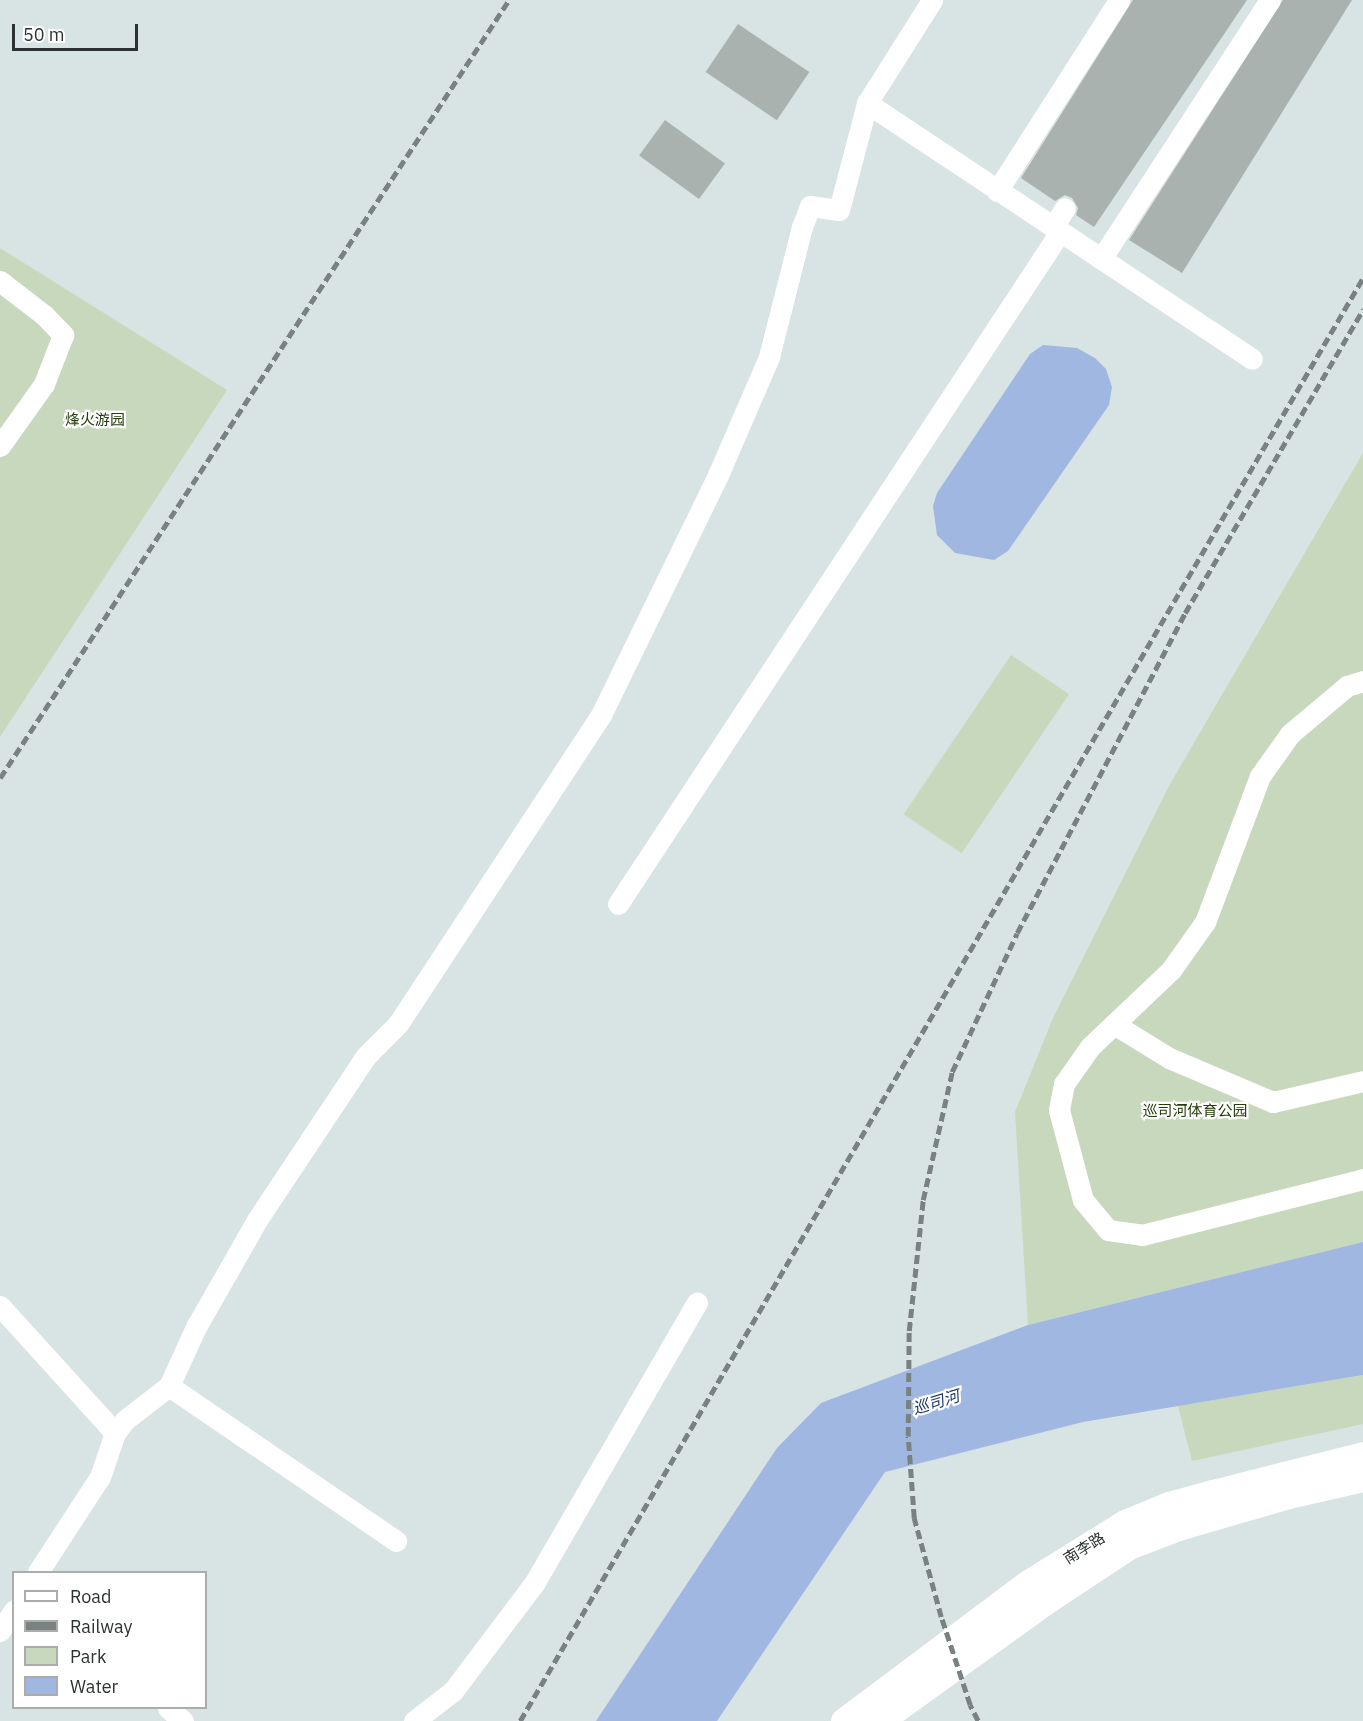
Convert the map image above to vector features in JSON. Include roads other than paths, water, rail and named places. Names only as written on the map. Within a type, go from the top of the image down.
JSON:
[{"type":"main road","name":"南李路","points":[[844,1721],[1027,1584],[1125,1523],[1169,1505],[1213,1492],[1363,1455]]},
{"type":"main road","name":"南李路","points":[[879,1721],[1044,1602],[1129,1546],[1178,1527],[1288,1495],[1363,1478]]},
{"type":"street","points":[[39,1571],[100,1477],[115,1433],[125,1420],[169,1386],[196,1327],[257,1220],[366,1056],[398,1024],[602,712],[718,474],[769,357],[802,227],[810,206],[839,210],[867,104],[932,0]]},
{"type":"street","points":[[997,191],[1119,0]]},
{"type":"street","points":[[1101,259],[1270,0]]},
{"type":"street","points":[[867,104],[1252,359]]},
{"type":"street","points":[[618,904],[1056,230],[1065,208]]},
{"type":"street","points":[[0,281],[44,315],[63,334],[44,384],[0,446]]},
{"type":"street","points":[[1363,681],[1347,686],[1290,734],[1260,776],[1205,922],[1171,970],[1090,1047],[1064,1084],[1059,1110],[1083,1200],[1108,1230],[1142,1235],[1363,1179]]},
{"type":"street","points":[[1114,1023],[1169,1058],[1273,1102],[1363,1081]]},
{"type":"street","points":[[414,1721],[453,1691],[535,1582],[698,1302]]},
{"type":"street","points":[[0,1306],[78,1396],[115,1433]]},
{"type":"street","points":[[169,1386],[396,1541]]},
{"type":"street","points":[[0,1631],[12,1612]]},
{"type":"street","points":[[170,1709],[183,1721]]},
{"type":"water","points":[[1043,345],[1077,348],[1095,358],[1106,369],[1112,387],[1109,405],[1008,551],[994,560],[955,553],[937,535],[933,506],[937,493],[1030,354]]},
{"type":"water","name":"巡司河","points":[[1363,1242],[1363,1375],[1083,1422],[885,1472],[717,1721],[596,1721],[777,1448],[821,1403],[1028,1325]]},
{"type":"railway","points":[[0,778],[509,0]]},
{"type":"railway","points":[[520,1721],[1363,278]]},
{"type":"railway","points":[[978,1721],[970,1705],[941,1617],[914,1518],[908,1436],[909,1331],[923,1200],[952,1072],[1017,933],[1185,613],[1363,309]]},
{"type":"park label","name":"烽火游园","points":[[95,420]]},
{"type":"park label","name":"巡司河体育公园","points":[[1195,1111]]}]
